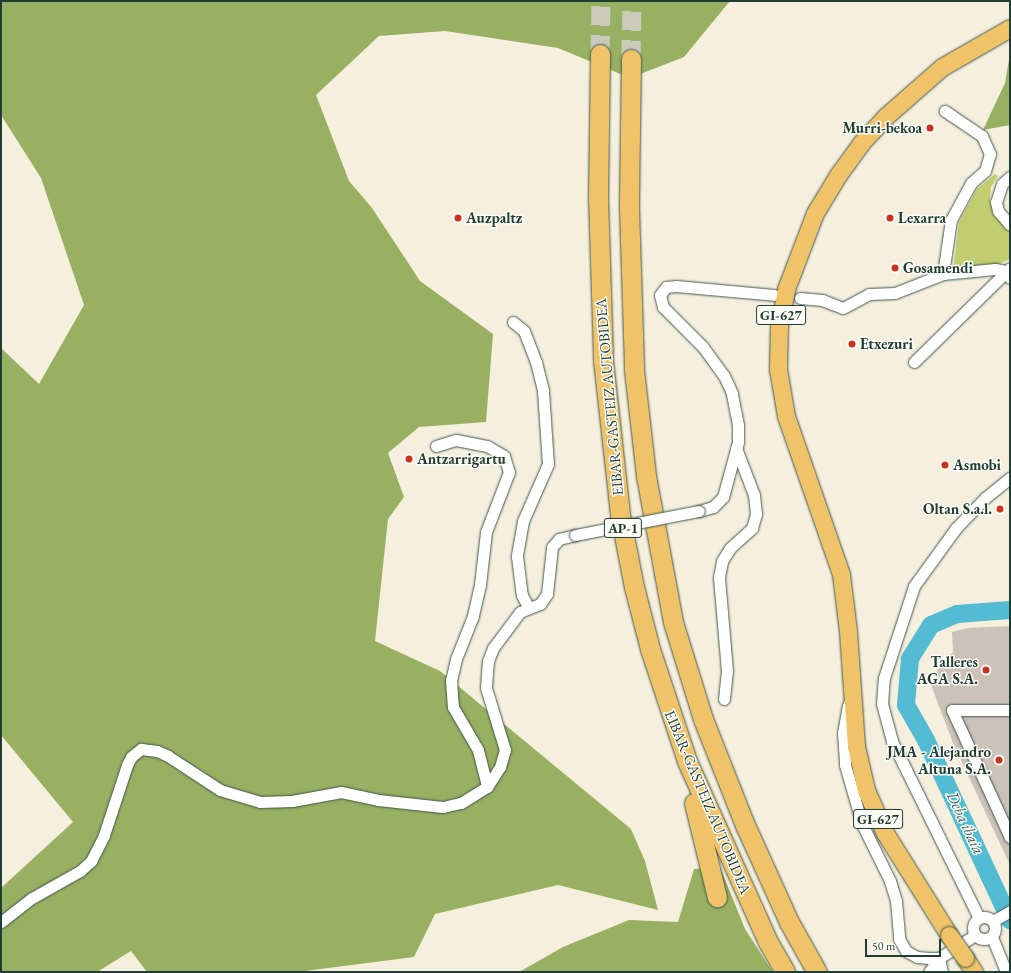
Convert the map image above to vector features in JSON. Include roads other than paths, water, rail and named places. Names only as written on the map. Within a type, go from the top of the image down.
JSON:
[{"type":"highway","name":"EIBAR-GASTEIZ AUTOBIDEA","points":[[600,54],[599,301],[605,382],[620,515],[650,649],[687,761],[758,922],[786,972]]},
{"type":"highway","name":"EIBAR-GASTEIZ AUTOBIDEA","points":[[631,59],[630,222],[634,370],[646,476],[673,622],[703,720],[745,825],[789,922],[817,972]]},
{"type":"highway","points":[[687,761],[686,778],[717,897]]},
{"type":"main road","name":"GI-627","points":[[969,965],[885,833],[866,790],[856,746],[848,631],[841,574],[786,416],[778,369],[779,326],[786,288],[815,213],[838,174],[861,143],[890,112],[942,67],[1010,28]]},
{"type":"street","points":[[943,274],[951,220],[971,184],[985,170],[990,154],[982,136],[944,111]]},
{"type":"street","points":[[1010,177],[1002,184],[996,202],[998,211],[1010,225]]},
{"type":"street","points":[[800,298],[822,300],[843,308],[869,294],[895,293],[943,274],[995,269],[1008,273],[914,362]]},
{"type":"street","points":[[1,922],[32,898],[80,871],[91,861],[104,835],[127,765],[131,757],[141,749],[157,751],[220,790],[260,802],[287,801],[341,792],[378,800],[442,807],[461,803],[487,787],[500,767],[505,750],[486,688],[488,661],[493,648],[508,627],[528,607],[540,604],[547,594],[552,547],[559,539],[575,535],[713,507],[723,497],[736,447],[738,425],[729,385],[702,347],[663,307],[660,296],[666,287],[676,286],[774,295]]},
{"type":"street","points":[[513,322],[524,331],[536,362],[543,390],[548,464],[523,521],[517,556],[522,595],[528,607]]},
{"type":"street","points":[[436,446],[456,440],[487,446],[504,456],[509,472],[486,532],[480,585],[473,616],[456,659],[451,680],[452,707],[478,750],[487,787]]},
{"type":"street","points":[[724,699],[727,670],[720,577],[722,561],[730,548],[752,528],[756,514],[754,495],[736,447]]},
{"type":"street","points":[[979,918],[892,741],[882,704],[884,678],[914,586],[956,528],[985,498],[1010,478]]},
{"type":"street","points":[[851,687],[843,733],[845,764],[852,795],[862,824],[890,881],[896,901],[899,939],[906,951],[917,957],[939,958]]},
{"type":"street","points":[[1010,710],[952,710],[1010,837]]},
{"type":"street","points":[[996,919],[995,931],[992,937],[983,940],[975,935],[973,925],[979,918],[987,917],[996,919],[1010,911]]},
{"type":"street","points":[[929,972],[939,958],[975,935]]},
{"type":"street","points":[[992,937],[1006,972]]},
{"type":"street","points":[[939,958],[942,972]]},
{"type":"waterway","name":"Deba ibaia","points":[[1010,610],[957,614],[931,625],[910,659],[906,705],[926,740],[1010,920]]},
{"type":"tunnel","points":[[600,54],[601,1]]},
{"type":"tunnel","points":[[631,59],[632,1]]},
{"type":"place","name":"Murri-bekoa","points":[[930,128]]},
{"type":"place","name":"Auzpaltz","points":[[458,218]]},
{"type":"place","name":"Lexarra","points":[[890,218]]},
{"type":"place","name":"Gosamendi","points":[[895,268]]},
{"type":"place","name":"Etxezuri","points":[[852,344]]},
{"type":"place","name":"Antzarrigartu","points":[[409,459]]},
{"type":"place","name":"Asmobi","points":[[945,465]]},
{"type":"place","name":"Oltan S.a.l.","points":[[1000,509]]},
{"type":"place","name":"Talleres AGA S.A.","points":[[986,670]]},
{"type":"place","name":"JMA - Alejandro Altuna S.A.","points":[[999,760]]}]
